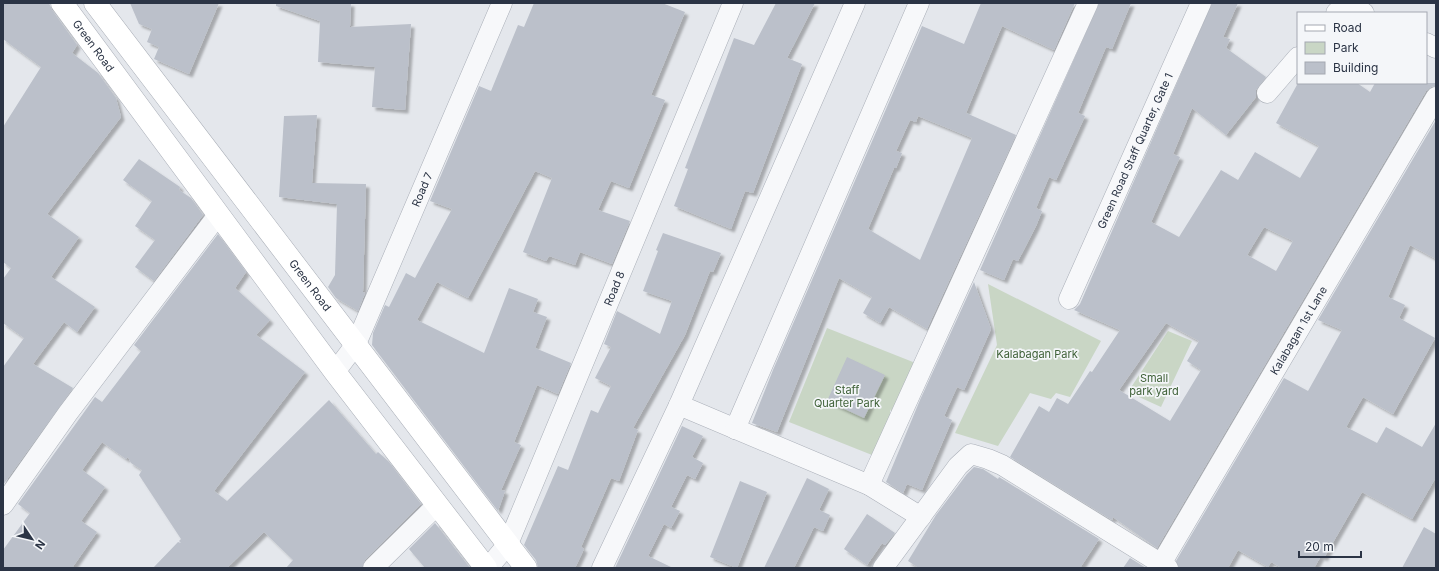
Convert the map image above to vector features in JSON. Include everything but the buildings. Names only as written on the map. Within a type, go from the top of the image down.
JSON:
[{"type":"main road","name":"Green Road","points":[[62,3],[335,372],[487,568]]},
{"type":"main road","name":"Green Road","points":[[103,7],[526,568]]},
{"type":"street","name":"Road 7","points":[[335,372],[356,344],[502,3]]},
{"type":"street","name":"Road 8","points":[[487,568],[508,544],[733,3]]},
{"type":"street","points":[[602,568],[679,405],[855,3]]},
{"type":"street","points":[[735,429],[919,3]]},
{"type":"street","points":[[869,485],[1088,3]]},
{"type":"street","name":"Green Road Staff Quarter, Gate 1","points":[[1069,299],[1201,3]]},
{"type":"street","points":[[1337,12],[1344,7],[1350,6],[1362,12]]},
{"type":"street","points":[[1427,44],[1436,48]]},
{"type":"street","points":[[1267,93],[1297,58]]},
{"type":"street","name":"Kalabagan 1st Lane","points":[[1164,566],[1436,98]]},
{"type":"street","points":[[3,505],[68,412],[218,215]]},
{"type":"street","points":[[679,405],[869,485],[921,517]]},
{"type":"street","points":[[883,568],[958,466],[972,454],[988,458],[1002,465],[1164,566]]},
{"type":"street","points":[[373,568],[437,505]]},
{"type":"green space","name":"Kalabagan Park","points":[[988,284],[1101,341],[1070,397],[1056,393],[1051,399],[1030,393],[998,446],[955,433],[997,345]]},
{"type":"green space","name":"Staff Quarter Park","points":[[827,328],[918,364],[892,414],[890,409],[890,422],[872,455],[789,422]]},
{"type":"green space","name":"Small park yard","points":[[1168,331],[1192,341],[1161,407],[1128,392]]}]
